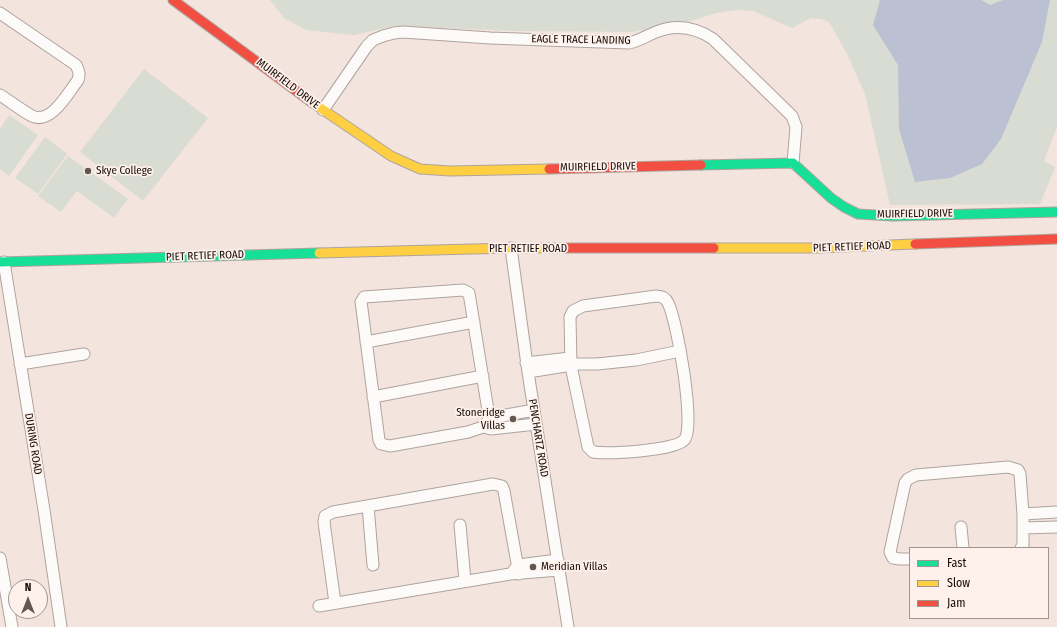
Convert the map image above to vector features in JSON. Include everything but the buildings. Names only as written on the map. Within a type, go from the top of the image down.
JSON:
[{"type":"street","name":"MUIRFIELD DRIVE","points":[[173,0],[323,110],[391,156],[408,165],[429,170],[450,171],[793,163],[832,198],[851,212],[858,214],[892,216],[1057,212]]},
{"type":"street","points":[[0,95],[33,116],[39,118],[47,117],[78,80],[80,75],[80,71],[76,65],[2,18]]},
{"type":"street","name":"EAGLE TRACE LANDING","points":[[323,110],[367,46],[373,40],[394,33],[412,32],[490,38],[636,42],[656,32],[670,28],[695,29],[713,39],[792,116],[796,127],[793,163]]},
{"type":"street","name":"PIET RETIEF ROAD","points":[[2,262],[511,248],[816,248],[1057,239]]},
{"type":"street","name":"PENCHARTZ ROAD","points":[[511,248],[527,368],[568,627]]},
{"type":"street","name":"DURING ROAD","points":[[2,262],[20,364],[62,627]]},
{"type":"street","points":[[488,425],[483,376],[469,293],[465,290],[367,296],[362,299],[361,305],[379,440],[381,444],[386,446],[468,432],[534,410]]},
{"type":"street","points":[[656,296],[664,298],[668,303],[672,314],[687,392],[687,434],[682,442],[654,449],[597,453],[589,450],[573,362],[570,322],[573,311],[583,306],[656,296]]},
{"type":"street","points":[[366,342],[474,322]]},
{"type":"street","points":[[527,368],[550,368],[573,362],[597,364],[636,360],[680,351]]},
{"type":"street","points":[[20,364],[84,354]]},
{"type":"street","points":[[373,396],[483,376]]},
{"type":"street","points":[[488,425],[536,424]]},
{"type":"street","points":[[909,559],[893,558],[891,555],[891,549],[905,484],[908,479],[916,474],[1008,467],[1018,470],[1020,474],[1023,514],[1023,545],[1022,547]]},
{"type":"street","points":[[335,603],[324,519],[328,514],[333,512],[493,484],[502,486],[516,571]]},
{"type":"street","points":[[368,506],[374,565]]},
{"type":"street","points":[[1023,514],[1057,512]]},
{"type":"street","points":[[460,525],[465,581]]},
{"type":"street","points":[[961,527],[963,547]]},
{"type":"street","points":[[1023,528],[1057,527]]},
{"type":"street","points":[[0,558],[12,627]]},
{"type":"street","points":[[319,606],[558,565]]},
{"type":"shaded area","points":[[270,0],[1057,0],[1057,127],[1044,161],[1055,167],[1040,204],[890,205],[865,94],[847,54],[829,22],[821,19],[811,18],[792,28],[753,11],[736,10],[716,13],[688,22],[632,32],[516,31],[394,26],[354,35],[306,30],[284,18]]},
{"type":"shaded area","points":[[144,69],[208,118],[143,201],[80,152]]},
{"type":"shaded area","points":[[9,115],[38,135],[9,176],[0,169],[0,129]]},
{"type":"shaded area","points":[[45,137],[67,154],[38,194],[15,178]]},
{"type":"shaded area","points":[[68,156],[128,199],[114,218],[77,191],[61,212],[38,196]]},
{"type":"water","points":[[880,0],[981,0],[990,5],[1003,0],[1050,0],[1042,42],[1001,139],[982,164],[950,178],[915,182],[899,129],[898,65],[873,25]]},
{"type":"traffic: fast","points":[[701,165],[793,163],[831,198],[858,214],[892,216],[1057,212]]},
{"type":"traffic: fast","points":[[0,262],[319,253]]},
{"type":"traffic: slow","points":[[310,101],[391,156],[420,169],[450,171],[549,169]]},
{"type":"traffic: slow","points":[[714,248],[817,248],[915,244]]},
{"type":"traffic: slow","points":[[319,253],[564,248]]},
{"type":"traffic: jam","points":[[173,0],[310,101]]},
{"type":"traffic: jam","points":[[549,169],[701,165]]},
{"type":"traffic: jam","points":[[915,244],[1057,239]]},
{"type":"traffic: jam","points":[[564,248],[714,248]]},
{"type":"place","name":"Skye College","points":[[88,171]]},
{"type":"place","name":"Stoneridge Villas","points":[[513,419]]},
{"type":"place","name":"Meridian Villas","points":[[533,567]]}]
